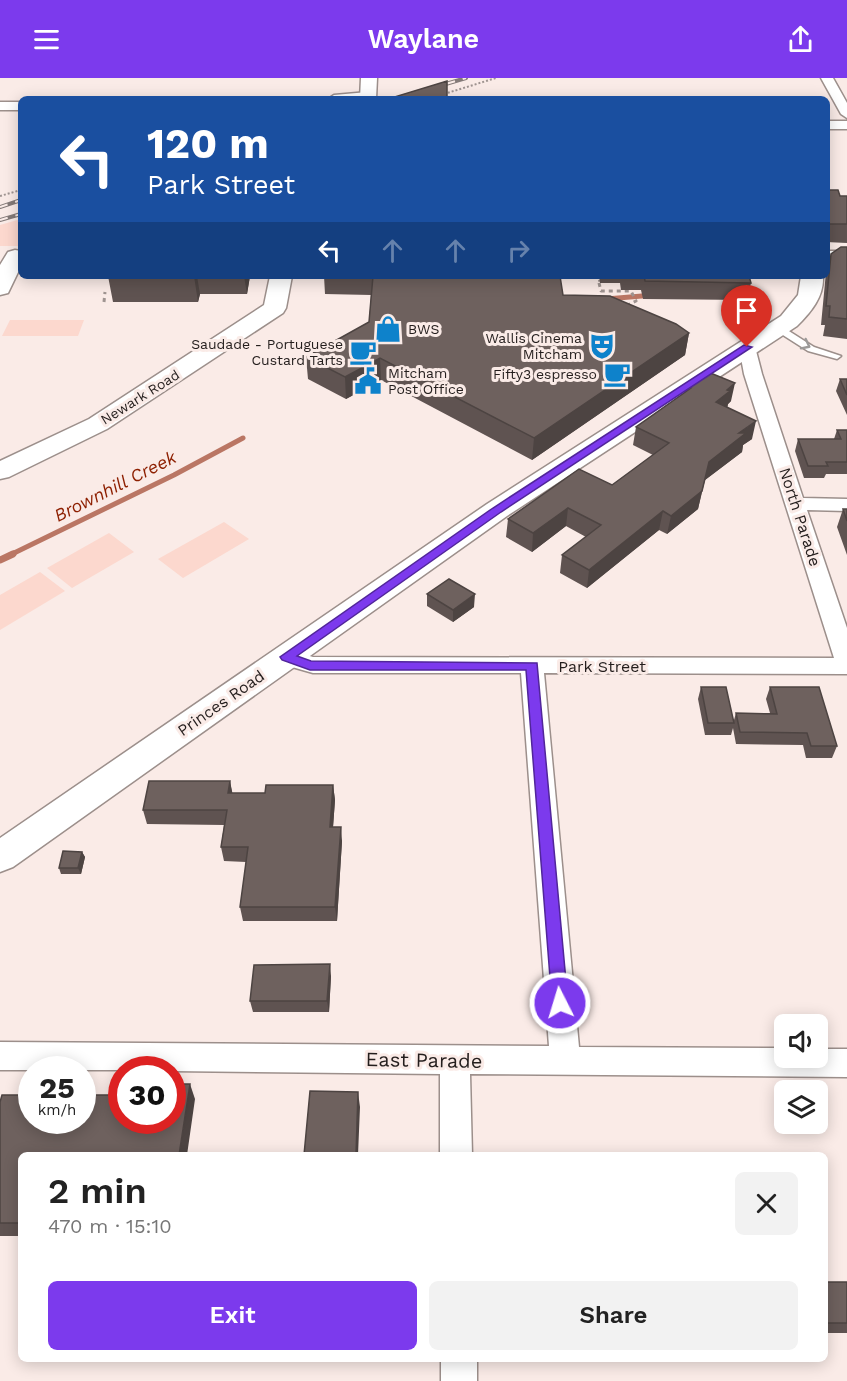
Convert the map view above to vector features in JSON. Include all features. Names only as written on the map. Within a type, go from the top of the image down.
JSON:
[{"type":"street","points":[[368,96],[369,78]]},
{"type":"street","points":[[827,78],[847,114]]},
{"type":"street","points":[[0,106],[18,106]]},
{"type":"street","points":[[830,125],[847,125]]},
{"type":"street","points":[[0,288],[11,253]]},
{"type":"street","points":[[830,257],[847,257]]},
{"type":"street","name":"Newark Road","points":[[0,471],[134,403],[275,308],[280,279]]},
{"type":"street","name":"Princes Road","points":[[0,857],[497,510],[718,365],[750,360],[778,328],[805,305],[813,279]]},
{"type":"street","name":"North Parade","points":[[750,360],[847,664]]},
{"type":"street","points":[[796,504],[847,505]]},
{"type":"street","name":"Park Street","points":[[286,657],[310,665],[847,664]]},
{"type":"street","points":[[532,666],[565,1062]]},
{"type":"street","name":"East Parade","points":[[0,1056],[847,1063]]},
{"type":"street","points":[[455,1060],[456,1152]]},
{"type":"street","points":[[459,1362],[459,1381]]},
{"type":"lane","points":[[778,328],[811,349],[837,356]]},
{"type":"path","points":[[436,96],[496,78]]},
{"type":"path","points":[[0,196],[18,191]]},
{"type":"path","points":[[599,279],[601,291],[631,291],[636,301],[617,311]]},
{"type":"path","points":[[104,302],[105,292]]},
{"type":"shaded area","points":[[18,220],[18,246],[0,246],[0,225]]},
{"type":"shaded area","points":[[10,320],[84,320],[78,336],[2,336]]},
{"type":"shaded area","points":[[224,522],[249,539],[183,578],[158,559]]},
{"type":"shaded area","points":[[109,533],[134,552],[72,588],[47,568]]},
{"type":"shaded area","points":[[40,572],[65,591],[0,630],[0,595]]},
{"type":"building","points":[[447,81],[447,96],[398,96]]},
{"type":"building","points":[[830,190],[838,190],[840,196],[847,196],[847,224],[830,224]]},
{"type":"building","points":[[841,247],[847,247],[847,319],[829,317],[830,306],[826,306],[831,254]]},
{"type":"building","points":[[373,279],[560,279],[563,295],[610,296],[676,324],[689,333],[534,438],[380,358],[345,377],[306,357],[369,322]]},
{"type":"building","points":[[645,279],[750,279],[751,283],[645,281]]},
{"type":"building","points":[[708,372],[735,383],[727,390],[730,391],[716,402],[756,421],[739,433],[746,433],[709,462],[702,491],[671,516],[663,511],[589,570],[562,555],[601,525],[568,508],[533,533],[508,519],[579,469],[612,485],[669,443],[636,427],[691,388],[686,386]]},
{"type":"building","points":[[840,379],[847,379],[847,395]]},
{"type":"building","points":[[837,430],[847,430],[847,462],[826,462],[828,466],[808,466],[798,439],[841,439]]},
{"type":"building","points":[[843,509],[847,509],[847,521]]},
{"type":"building","points":[[449,579],[475,594],[453,610],[427,594]]},
{"type":"building","points":[[701,687],[726,687],[734,723],[708,723]]},
{"type":"building","points":[[770,687],[819,687],[837,746],[811,746],[807,733],[740,732],[736,713],[777,714]]},
{"type":"building","points":[[149,781],[230,781],[228,793],[265,793],[266,785],[333,785],[330,827],[341,827],[335,907],[240,907],[248,847],[221,847],[227,810],[143,810]]},
{"type":"building","points":[[63,851],[82,852],[78,868],[59,868]]},
{"type":"building","points":[[330,964],[327,1001],[250,1001],[254,965]]},
{"type":"building","points":[[186,1084],[190,1084],[186,1110]]},
{"type":"building","points":[[310,1091],[358,1092],[356,1152],[304,1152]]},
{"type":"building","points":[[2,1095],[18,1095],[18,1134],[96,1134],[96,1095],[108,1095],[108,1134],[182,1134],[179,1152],[18,1152],[18,1223],[0,1223],[0,1102]]},
{"type":"building","points":[[828,1282],[847,1282],[847,1323],[828,1323]]},
{"type":"waterway","name":"Brownhill Creek","points":[[606,299],[642,296]]},
{"type":"waterway","name":"Brownhill Creek","points":[[10,555],[174,475],[243,438]]},
{"type":"waterway","name":"Brownhill Creek","points":[[0,560],[13,554]]},
{"type":"railway","points":[[432,88],[466,78]]},
{"type":"railway","points":[[0,207],[18,201]]},
{"type":"railway","points":[[0,220],[18,215]]},
{"type":"place","name":"BWS","points":[[388,329]]},
{"type":"place","name":"Wallis Cinema Mitcham","points":[[602,346]]},
{"type":"place","name":"Saudade - Portuguese Custard Tarts","points":[[363,352]]},
{"type":"place","name":"Fifty3 espresso","points":[[617,374]]},
{"type":"place","name":"Mitcham Post Office","points":[[368,381]]},
{"type":"route","points":[[560,1003],[532,666],[310,665],[286,657],[497,510],[747,347]]}]
